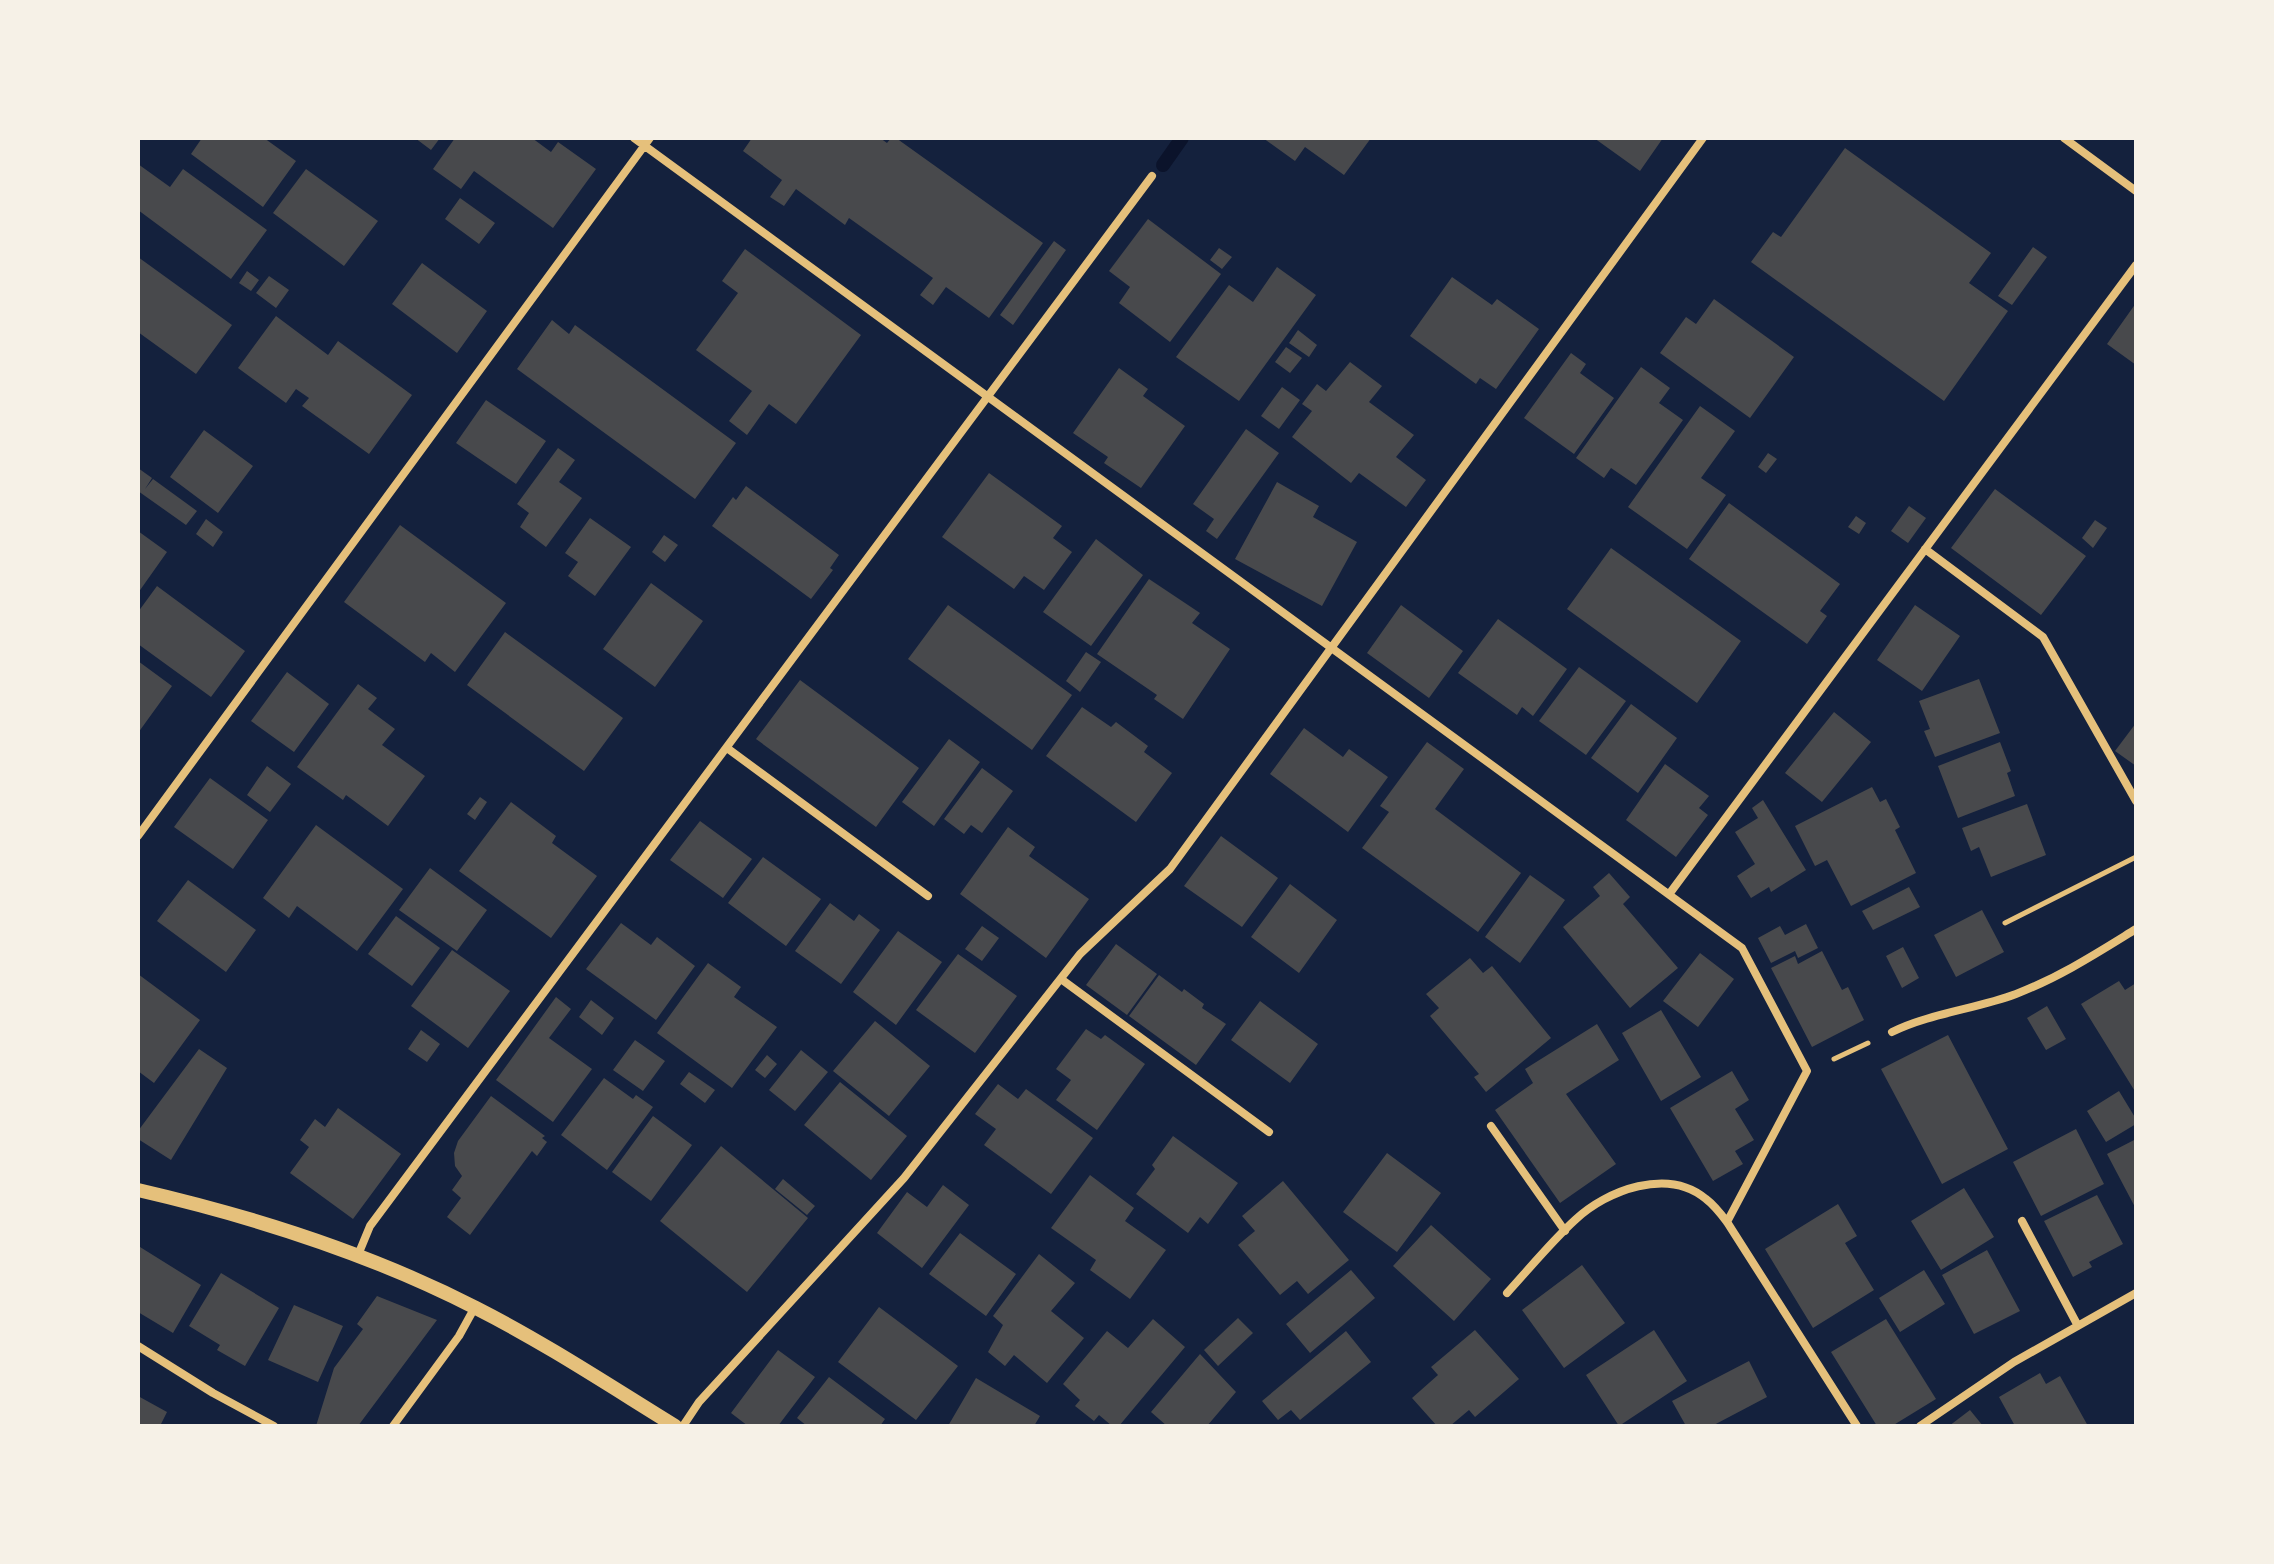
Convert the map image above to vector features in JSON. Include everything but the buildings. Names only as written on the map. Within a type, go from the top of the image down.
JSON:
[{"type":"street","points":[[634,138],[647,142],[988,397],[1742,948],[1807,1071],[1727,1222]]},
{"type":"street","points":[[683,1426],[699,1402],[904,1178],[1080,954],[1170,869],[1703,138]]},
{"type":"street","points":[[2064,138],[2136,191]]},
{"type":"street","points":[[138,836],[647,142]]},
{"type":"street","points":[[358,1255],[370,1226],[1152,176]]},
{"type":"street","points":[[1670,893],[2136,265]]},
{"type":"street","points":[[1925,549],[2043,637],[2136,801]]},
{"type":"street","points":[[727,748],[928,896]]},
{"type":"street","points":[[1892,1032],[1906,1025],[2017,993],[2069,971],[2136,929]]},
{"type":"street","points":[[1061,979],[1269,1132]]},
{"type":"street","points":[[1491,1126],[1565,1231]]},
{"type":"street","points":[[1507,1293],[1576,1218],[1607,1199],[1641,1184],[1675,1184],[1705,1197],[1727,1222],[1857,1426]]},
{"type":"street","points":[[138,1190],[278,1227],[358,1255],[475,1307],[675,1426]]},
{"type":"street","points":[[2022,1221],[2078,1326]]},
{"type":"street","points":[[1920,1426],[2014,1362],[2136,1293]]},
{"type":"street","points":[[393,1426],[459,1336],[475,1307]]},
{"type":"street","points":[[138,1346],[213,1393],[274,1426]]},
{"type":"path","points":[[2005,923],[2136,857]]},
{"type":"path","points":[[1807,1071],[1892,1032]]},
{"type":"waterway","points":[[1163,165],[1182,138]]}]
